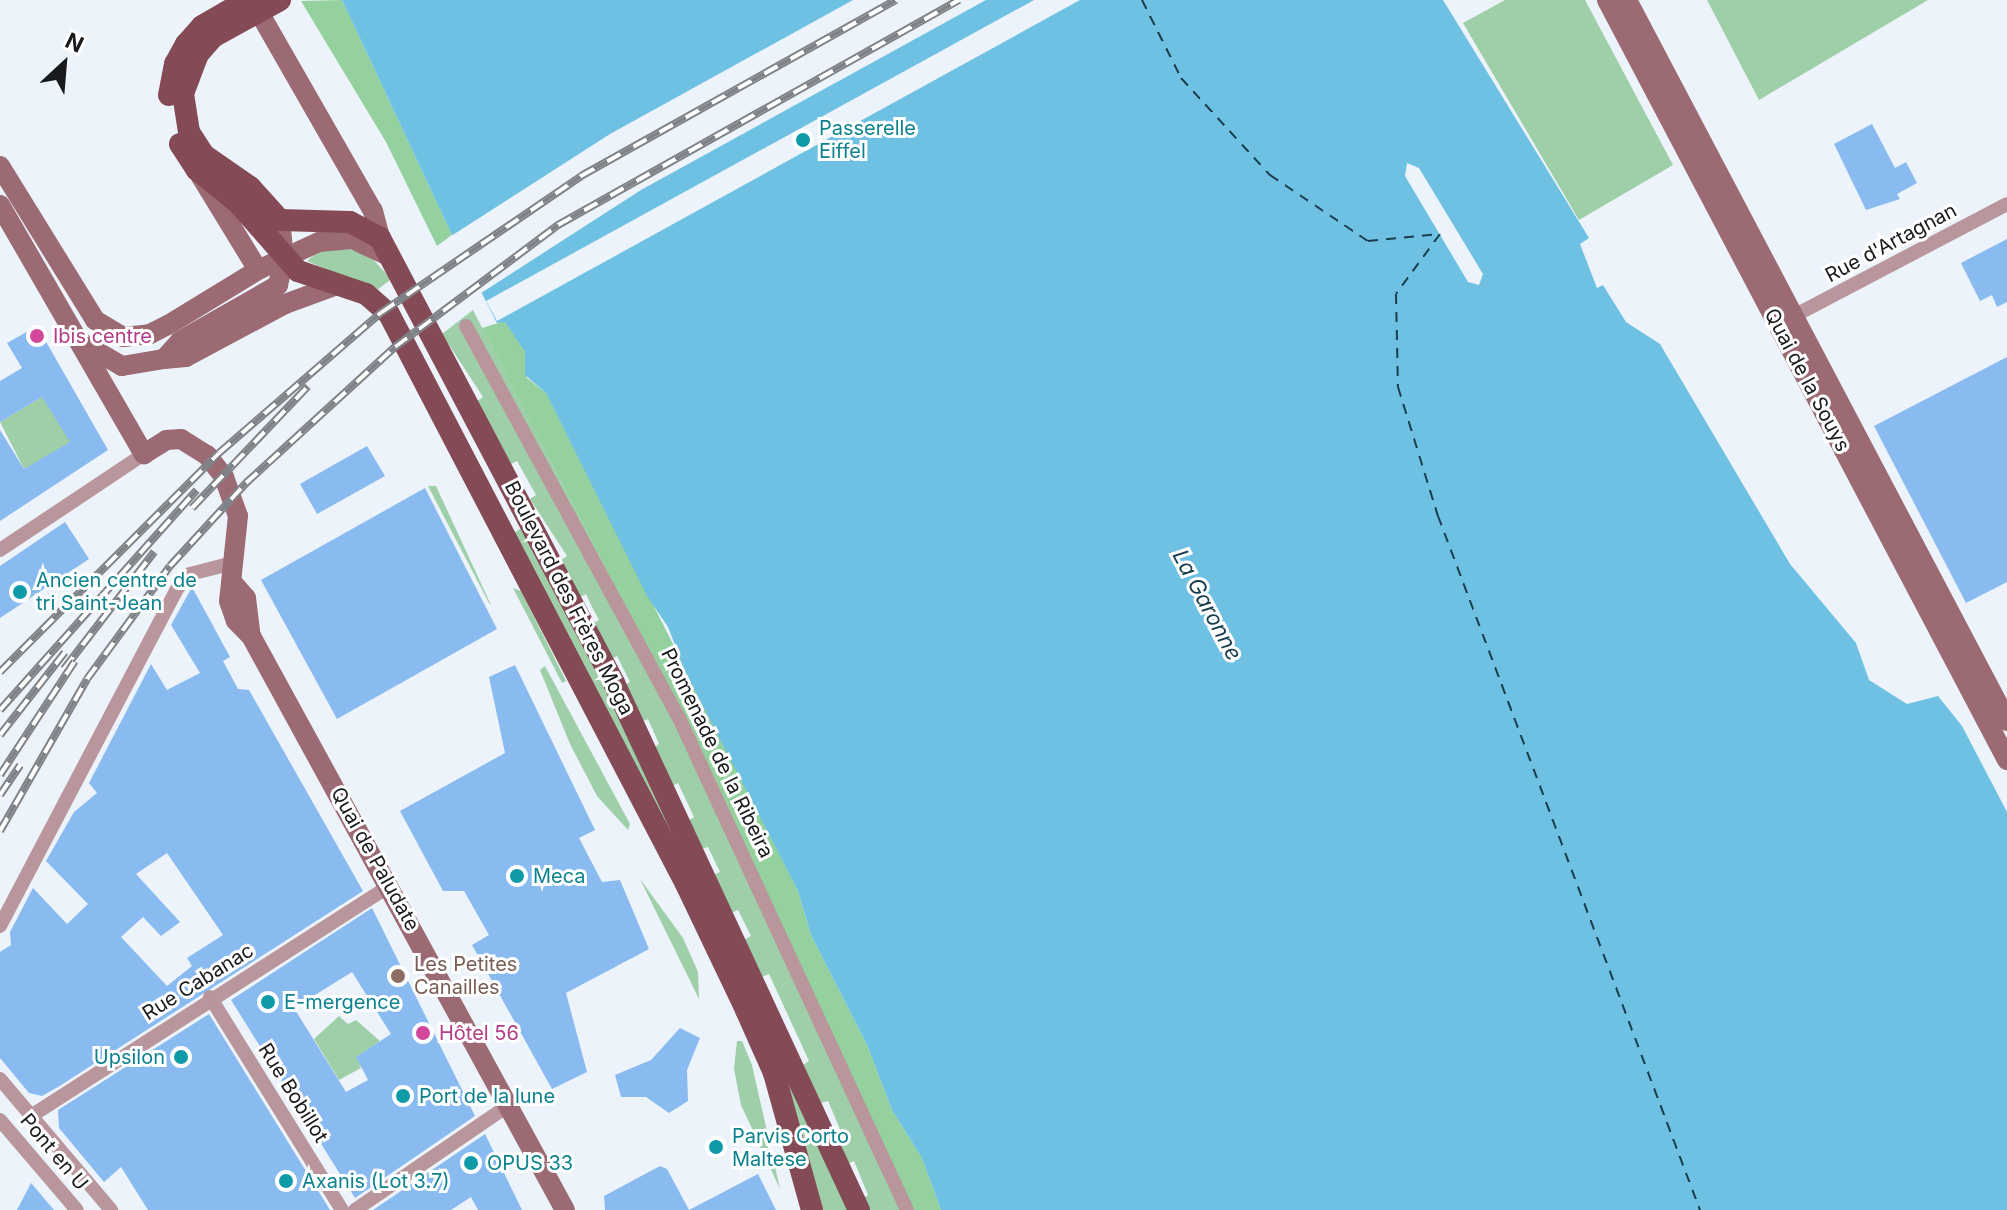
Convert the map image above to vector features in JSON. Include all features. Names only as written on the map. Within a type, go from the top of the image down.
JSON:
[{"type":"main road","points":[[164,359],[180,341],[275,288],[284,258],[280,220],[250,187],[204,155],[189,132],[183,94],[192,49],[202,26],[250,0]]},
{"type":"main road","name":"Boulevard des Frères Moga","points":[[250,0],[322,117],[373,211],[380,238],[608,671],[859,1210]]},
{"type":"main road","points":[[267,0],[295,47],[322,117]]},
{"type":"main road","points":[[258,270],[197,170],[169,113],[171,78],[192,49],[280,0]]},
{"type":"main road","name":"Quai de la Souys","points":[[1607,0],[2007,721]]},
{"type":"main road","name":"Quai de la Souys","points":[[1627,0],[2007,760]]},
{"type":"main road","points":[[0,166],[9,217],[75,335],[136,460],[166,440],[181,439],[216,465],[238,516],[232,572]]},
{"type":"main road","name":"Boulevard des Frères Moga","points":[[197,170],[238,203],[284,258],[310,279],[366,294],[389,314],[686,884],[774,1073],[812,1210]]},
{"type":"main road","points":[[9,217],[95,320],[123,337],[150,334],[258,270],[340,238],[376,247],[392,259]]},
{"type":"main road","points":[[280,220],[350,222],[380,238]]},
{"type":"main road","points":[[75,335],[99,356],[122,366],[186,357],[285,304],[337,285]]},
{"type":"main road","name":"Quai de Paludate","points":[[232,572],[246,598],[251,636],[565,1210]]},
{"type":"street","name":"Rue d'Artagnan","points":[[1785,321],[2007,204]]},
{"type":"street","name":"Promenade de la Ribeira","points":[[466,326],[679,718],[907,1210]]},
{"type":"street","points":[[0,550],[136,460]]},
{"type":"street","points":[[0,926],[177,589],[190,574],[232,572]]},
{"type":"street","name":"Rue Cabanac","points":[[31,1116],[210,997],[389,886]]},
{"type":"street","name":"Rue Bobillot","points":[[210,997],[342,1210]]},
{"type":"street","points":[[0,1079],[111,1210]]},
{"type":"street","points":[[355,1210],[509,1105]]},
{"type":"street","name":"Pont en U","points":[[0,1120],[77,1210]]},
{"type":"green space","points":[[342,0],[452,235],[437,246],[386,142],[301,1]]},
{"type":"green space","points":[[1505,0],[1585,0],[1673,165],[1579,220],[1463,23]]},
{"type":"green space","points":[[1707,0],[1928,0],[1759,100]]},
{"type":"green space","points":[[348,249],[370,256],[391,279],[376,291],[307,261],[319,251]]},
{"type":"green space","points":[[473,310],[670,693],[913,1210],[866,1210],[862,1199],[868,1195],[854,1161],[847,1164],[836,1139],[843,1136],[828,1101],[821,1103],[803,1065],[809,1061],[769,974],[761,977],[744,940],[751,936],[738,910],[731,913],[713,875],[720,872],[708,847],[701,849],[688,821],[694,817],[678,783],[672,786],[653,748],[659,744],[648,719],[641,722],[624,686],[630,682],[617,656],[611,659],[593,623],[599,620],[586,594],[580,597],[561,560],[567,556],[530,499],[536,495],[517,461],[511,464],[476,402],[483,397],[442,334]]},
{"type":"green space","points":[[505,321],[525,352],[527,378],[546,393],[798,891],[811,935],[867,1045],[892,1110],[922,1158],[941,1210],[913,1210],[670,693],[482,328]]},
{"type":"green space","points":[[42,397],[73,440],[71,446],[24,469],[0,422]]},
{"type":"green space","points":[[428,486],[436,486],[491,605],[489,603]]},
{"type":"green space","points":[[523,527],[530,534],[723,930],[511,535]]},
{"type":"green space","points":[[513,588],[521,591],[566,681],[562,683]]},
{"type":"green space","points":[[545,666],[630,824],[628,830],[597,796],[570,744],[540,670]]},
{"type":"green space","points":[[640,879],[683,938],[698,972],[699,999]]},
{"type":"green space","points":[[339,1016],[348,1024],[356,1020],[380,1041],[357,1057],[361,1068],[339,1080],[314,1039]]},
{"type":"green space","points":[[765,1020],[848,1210],[820,1210]]},
{"type":"green space","points":[[737,1041],[742,1041],[752,1065],[780,1189],[741,1105],[734,1069]]},
{"type":"water","name":"La Garonne","points":[[342,0],[1443,0],[1589,238],[1580,244],[1597,288],[1603,285],[1626,322],[1660,344],[1790,564],[1856,643],[1869,680],[1907,704],[1938,696],[1962,726],[2007,812],[2007,1210],[941,1210],[922,1158],[892,1110],[867,1045],[811,935],[798,891],[685,671],[668,627],[647,596],[546,393],[525,375],[525,352],[505,322],[497,323],[452,235]]},
{"type":"pier","points":[[853,0],[986,0],[641,190],[478,295],[448,238],[610,134]]},
{"type":"pier","name":"Passerelle Eiffel","points":[[1034,0],[1080,0],[497,321],[486,301]]},
{"type":"pier","points":[[1407,163],[1419,168],[1483,274],[1479,285],[1468,282],[1405,176]]},
{"type":"building","points":[[1872,124],[1895,168],[1906,162],[1917,183],[1897,194],[1900,199],[1866,210],[1834,144]]},
{"type":"building","points":[[2007,239],[2007,302],[1997,307],[1992,295],[1980,301],[1961,263]]},
{"type":"building","points":[[37,326],[108,450],[0,521],[0,430],[24,469],[70,442],[42,397],[0,422],[0,381],[22,368],[7,343]]},
{"type":"building","points":[[2007,357],[2007,582],[1966,603],[1874,426]]},
{"type":"building","points":[[367,446],[385,476],[317,514],[300,484]]},
{"type":"building","points":[[425,488],[497,629],[337,719],[261,580]]},
{"type":"building","name":"Ancien centre de tri Saint-Jean","points":[[65,522],[89,559],[0,618],[0,566]]},
{"type":"building","points":[[192,587],[230,657],[223,661],[238,689],[249,690],[363,891],[58,1087],[42,1096],[29,1093],[0,1058],[0,952],[11,945],[10,932],[33,888],[67,924],[88,904],[46,861],[74,812],[97,793],[89,783],[151,664],[167,690],[200,673],[171,625]],"holes":[[[167,853],[223,935],[187,958],[192,966],[167,986],[121,937],[143,917],[161,936],[180,922],[136,874]]]},
{"type":"building","name":"Meca","points":[[515,665],[595,830],[579,838],[602,882],[620,880],[649,949],[566,993],[587,1072],[552,1089],[472,945],[489,935],[464,891],[443,891],[400,811],[505,753],[489,677]]},
{"type":"building","points":[[372,908],[475,1116],[355,1198],[231,1000]],"holes":[[[352,972],[391,1034],[356,1057],[368,1080],[346,1092],[294,1008]]]},
{"type":"building","points":[[209,1014],[330,1210],[148,1210],[121,1167],[104,1182],[59,1128],[58,1110]]},
{"type":"building","points":[[680,1028],[700,1038],[687,1070],[688,1101],[669,1113],[646,1097],[621,1097],[615,1075],[651,1060]]},
{"type":"building","name":"OPUS 33","points":[[485,1134],[522,1210],[478,1210],[471,1197],[451,1210],[373,1210]]},
{"type":"building","points":[[660,1166],[667,1169],[689,1210],[605,1210],[604,1196]]},
{"type":"building","points":[[758,1174],[776,1210],[689,1210]]},
{"type":"building","points":[[31,1183],[54,1210],[17,1210]]},
{"type":"ferry route","points":[[1142,0],[1181,78],[1270,175],[1368,241],[1440,234],[1396,294],[1398,387],[1438,516],[1700,1210]]},
{"type":"railway","points":[[0,672],[219,453],[382,312],[581,176],[896,0]]},
{"type":"railway","points":[[0,831],[87,679],[170,566],[246,483],[395,347],[558,225],[959,0]]},
{"type":"railway","points":[[192,508],[308,386]]},
{"type":"railway","points":[[0,710],[197,490]]},
{"type":"railway","points":[[64,669],[154,552]]},
{"type":"railway","points":[[0,735],[65,652]]},
{"type":"railway","points":[[0,775],[75,661]]},
{"type":"railway","points":[[0,795],[20,765]]},
{"type":"place","name":"Passerelle Eiffel","points":[[803,140]]},
{"type":"place","name":"Ibis centre","points":[[37,336]]},
{"type":"place","name":"Ancien centre de tri Saint-Jean","points":[[20,592]]},
{"type":"place","name":"Meca","points":[[517,876]]},
{"type":"place","name":"Les Petites Canailles","points":[[398,976]]},
{"type":"place","name":"E-mergence","points":[[268,1002]]},
{"type":"place","name":"Hôtel 56","points":[[423,1033]]},
{"type":"place","name":"Upsilon","points":[[181,1057]]},
{"type":"place","name":"Port de la lune","points":[[403,1096]]},
{"type":"place","name":"Parvis Corto Maltese","points":[[716,1147]]},
{"type":"place","name":"OPUS 33","points":[[471,1163]]},
{"type":"place","name":"Axanis (Lot 3.7)","points":[[286,1181]]}]
